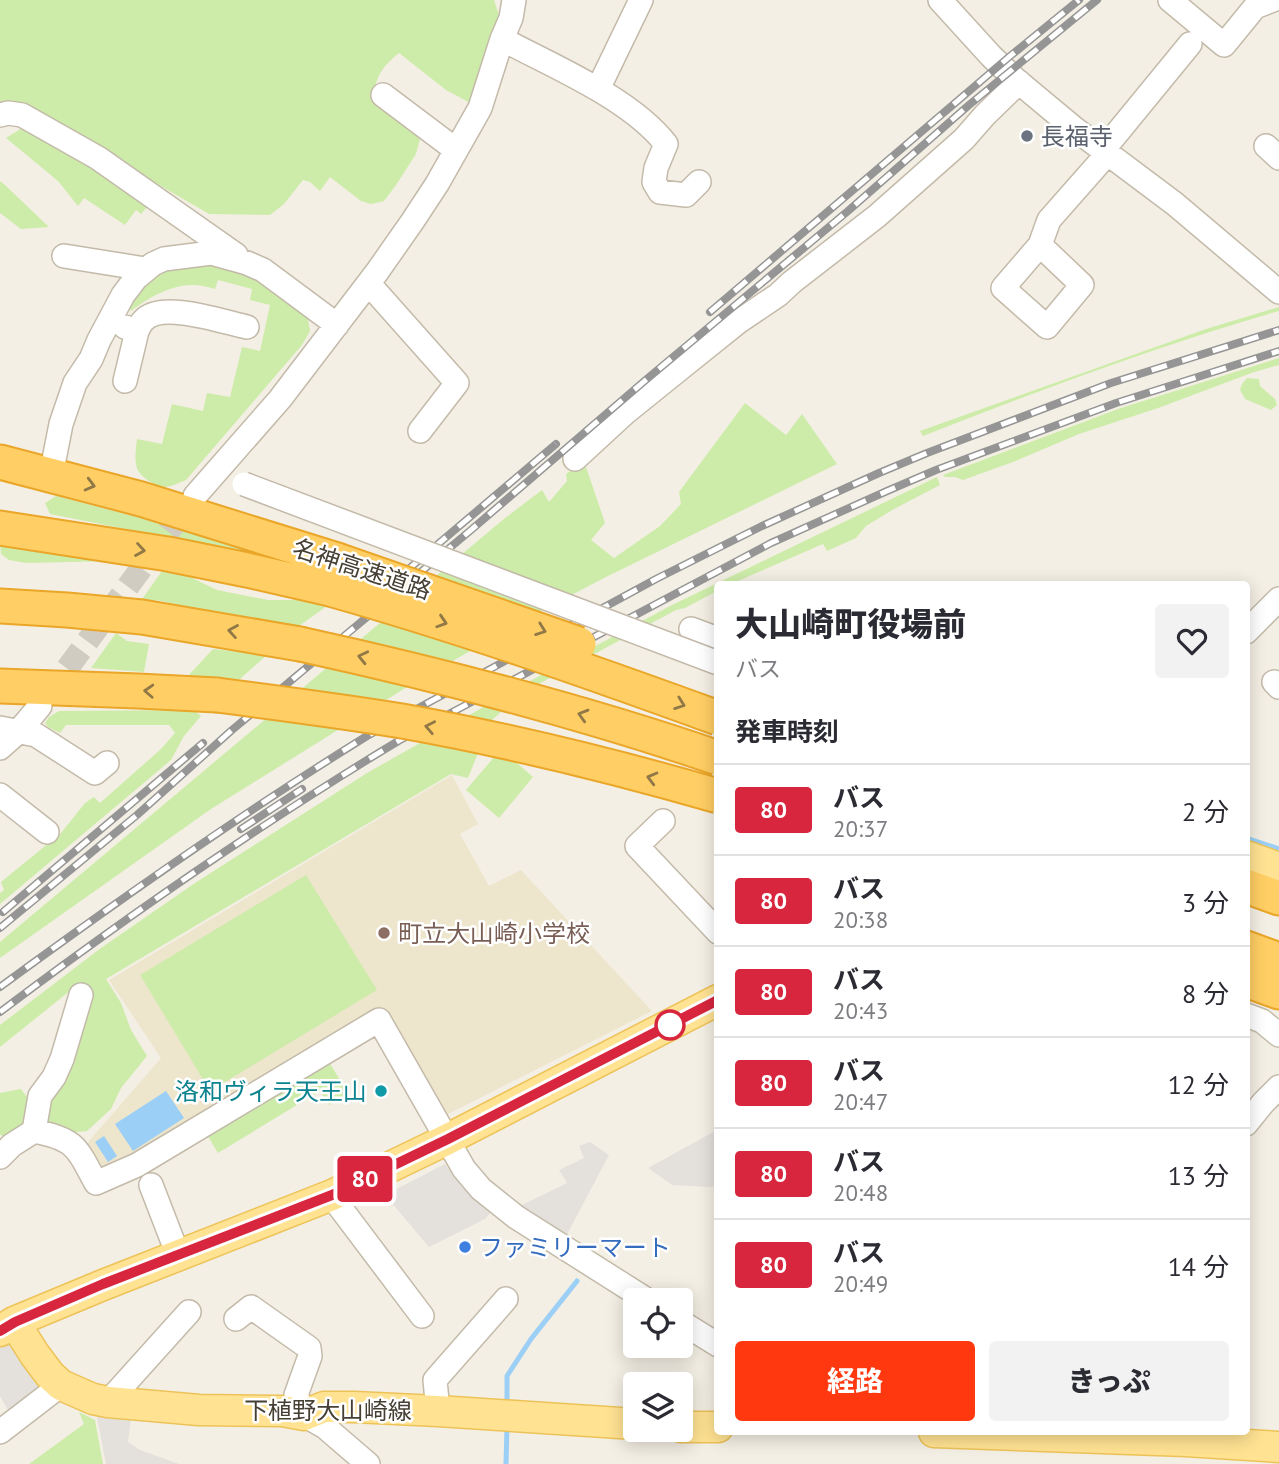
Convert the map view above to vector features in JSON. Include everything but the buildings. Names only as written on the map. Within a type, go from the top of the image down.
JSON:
[{"type":"highway","name":"名神高速道路","points":[[0,462],[141,499],[333,575],[414,613],[714,717]]},
{"type":"highway","name":"名神高速道路","points":[[0,528],[168,554],[247,570],[333,575],[520,623],[714,693]]},
{"type":"highway","points":[[0,606],[142,617],[300,643],[407,667],[508,694],[602,720],[714,757]]},
{"type":"highway","points":[[0,686],[217,695],[403,722],[599,764],[714,795]]},
{"type":"highway","points":[[1250,887],[1279,898]]},
{"type":"highway","points":[[1250,910],[1279,921]]},
{"type":"highway","points":[[1250,949],[1279,960]]},
{"type":"highway","points":[[1250,981],[1279,992]]},
{"type":"main road","points":[[1250,857],[1279,868]]},
{"type":"main road","points":[[7,1327],[178,1255],[332,1195],[448,1139],[714,1002]]},
{"type":"main road","name":"下植野大山崎線","points":[[7,1327],[61,1385],[93,1399],[108,1402],[199,1410],[282,1411],[304,1415],[324,1407],[438,1410],[623,1423]]},
{"type":"main road","points":[[693,1427],[714,1427]]},
{"type":"main road","points":[[1036,1435],[1279,1447]]},
{"type":"street","points":[[195,496],[280,399],[369,284],[412,222],[480,108],[514,0]]},
{"type":"street","points":[[598,89],[641,0]]},
{"type":"street","points":[[940,0],[991,56],[1075,129],[1275,283]]},
{"type":"street","points":[[1170,0],[1224,45],[1255,7],[1273,0]]},
{"type":"street","points":[[502,40],[598,89],[638,115],[655,130],[666,144],[656,168],[654,182],[660,192],[687,195],[699,182]]},
{"type":"street","points":[[1040,245],[1049,220],[1190,44]]},
{"type":"street","points":[[575,459],[625,413],[886,208],[964,139],[1017,80]]},
{"type":"street","points":[[383,95],[456,150]]},
{"type":"street","points":[[0,115],[22,115],[98,158],[247,263]]},
{"type":"street","points":[[51,475],[61,424],[75,383],[91,359],[123,295],[145,270],[164,259],[211,253],[247,263],[263,270],[337,326]]},
{"type":"street","points":[[64,256],[145,270]]},
{"type":"street","points":[[369,284],[457,383],[419,431]]},
{"type":"street","points":[[125,381],[137,331],[143,320],[155,313],[172,311],[247,327]]},
{"type":"street","points":[[108,322],[137,331]]},
{"type":"street","points":[[216,473],[714,661]]},
{"type":"street","points":[[1250,628],[1279,599]]},
{"type":"street","points":[[691,628],[714,637]]},
{"type":"street","points":[[0,748],[9,730],[40,706]]},
{"type":"street","points":[[9,730],[36,735],[95,774],[107,763]]},
{"type":"street","points":[[0,795],[47,832]]},
{"type":"street","points":[[663,821],[637,846],[714,928]]},
{"type":"street","points":[[34,1131],[40,1096],[54,1077],[62,1059],[81,995]]},
{"type":"street","points":[[1250,1016],[1262,1021],[1279,1035]]},
{"type":"street","points":[[0,1157],[12,1145],[34,1131],[52,1134],[78,1149],[96,1183],[137,1165],[379,1020],[464,1169],[481,1189],[516,1217],[628,1288]]},
{"type":"street","points":[[1250,1119],[1279,1087]]},
{"type":"street","points":[[151,1185],[178,1255]]},
{"type":"street","points":[[332,1195],[422,1315]]},
{"type":"street","points":[[438,1410],[435,1380],[506,1299]]},
{"type":"street","points":[[236,1319],[251,1307],[309,1348],[310,1356],[296,1395],[304,1415],[325,1427],[368,1464]]},
{"type":"street","points":[[108,1402],[190,1312]]},
{"type":"street","points":[[693,1329],[714,1343]]},
{"type":"street","points":[[0,1432],[61,1385]]},
{"type":"shaded area","name":"町立大山崎小学校","points":[[452,775],[478,824],[460,834],[489,886],[521,870],[652,1011],[446,1115],[386,1012],[101,1173],[85,1150],[89,1141],[161,1058],[109,980]]},
{"type":"shaded area","points":[[714,1132],[714,1186],[672,1185],[648,1168]]},
{"type":"shaded area","points":[[590,1142],[609,1155],[566,1236],[520,1206],[567,1183],[559,1170],[584,1158],[579,1146]]},
{"type":"shaded area","points":[[445,1164],[461,1186],[490,1213],[485,1219],[429,1247],[385,1195]]},
{"type":"shaded area","points":[[11,1337],[41,1379],[40,1389],[8,1410],[0,1396],[0,1343]]},
{"type":"shaded area","points":[[96,1412],[131,1418],[128,1442],[140,1450],[179,1464],[106,1464]]},
{"type":"green space","points":[[0,0],[494,0],[499,15],[495,38],[472,104],[446,90],[399,53],[381,72],[373,98],[421,135],[416,154],[384,201],[371,204],[361,201],[330,177],[320,191],[310,182],[303,180],[284,204],[270,215],[209,214],[32,111],[0,101]]},
{"type":"green space","points":[[22,128],[92,167],[148,206],[141,214],[136,210],[125,225],[84,198],[78,206],[58,181],[6,138]]},
{"type":"green space","points":[[0,181],[49,227],[21,229],[0,213]]},
{"type":"green space","points":[[211,265],[257,277],[302,308],[310,331],[302,345],[186,480],[164,487],[148,480],[137,468],[137,439],[162,444],[172,404],[203,411],[207,393],[230,397],[242,347],[260,351],[270,305],[250,300],[252,289],[218,280],[215,289],[193,285],[168,290],[131,311],[131,300],[150,281],[169,269]]},
{"type":"green space","points":[[1279,307],[1279,311],[1100,369],[923,436],[920,431],[1206,329]]},
{"type":"green space","points":[[1279,358],[1279,365],[1079,434],[963,480],[943,475],[1118,409]]},
{"type":"green space","points":[[1247,378],[1259,379],[1260,386],[1275,399],[1277,405],[1271,410],[1245,399],[1240,390]]},
{"type":"green space","points":[[745,403],[786,435],[802,414],[837,464],[606,577],[407,687],[211,809],[0,958],[0,942],[505,518],[542,490],[549,502],[567,481],[566,474],[584,461],[605,523],[591,540],[614,558],[660,526],[681,504],[679,492]]},
{"type":"green space","points":[[937,477],[940,485],[866,526],[856,538],[827,551],[823,544],[738,581],[722,581]]},
{"type":"green space","points":[[56,496],[137,517],[267,557],[50,514],[45,503]]},
{"type":"green space","points":[[0,543],[115,561],[26,563],[9,560],[1,554]]},
{"type":"green space","points":[[162,571],[184,574],[217,590],[268,600],[304,600],[327,606],[299,626],[285,626],[160,601],[140,602]]},
{"type":"green space","points":[[714,585],[714,593],[676,610],[522,693],[491,721],[468,778],[451,774],[106,979],[147,1056],[121,1088],[111,1109],[87,1131],[67,1133],[45,1127],[48,1100],[89,994],[83,983],[71,990],[0,1047],[0,1025],[101,948],[195,883],[367,773],[672,605]]},
{"type":"green space","points":[[116,633],[127,641],[149,644],[144,672],[91,668]]},
{"type":"green space","points":[[213,649],[267,655],[240,679],[186,678]]},
{"type":"green space","points":[[194,710],[201,716],[184,736],[171,760],[0,904],[0,893],[4,890],[1,882],[61,833],[85,803],[94,797],[100,803],[161,749],[175,733],[169,725],[66,725],[60,733],[45,723],[49,717],[59,711]]},
{"type":"green space","points":[[501,749],[533,777],[499,818],[466,790]]},
{"type":"green space","points":[[306,875],[377,990],[210,1091],[140,975]]},
{"type":"green space","points":[[329,1062],[348,1093],[329,1105],[320,1091],[218,1153],[207,1135]]},
{"type":"green space","points":[[21,1089],[30,1101],[28,1125],[4,1138],[0,1134],[0,1093]]},
{"type":"green space","points":[[79,1412],[95,1420],[103,1464],[29,1464],[84,1424]]},
{"type":"water","points":[[166,1091],[184,1118],[133,1151],[115,1124]]},
{"type":"water","points":[[104,1136],[117,1156],[108,1162],[95,1142]]},
{"type":"waterway","points":[[1250,839],[1279,849]]},
{"type":"waterway","points":[[507,1406],[507,1376],[531,1339],[577,1281]]},
{"type":"waterway","points":[[506,1464],[507,1426]]},
{"type":"tunnel","points":[[47,696],[191,501]]},
{"type":"railway","points":[[710,312],[1079,0]]},
{"type":"railway","points":[[0,928],[137,815],[232,730],[848,211],[969,105],[1097,0]]},
{"type":"railway","points":[[0,987],[181,858],[367,736],[656,579],[762,526],[927,453],[1111,383],[1279,330]]},
{"type":"railway","points":[[0,1012],[197,871],[400,740],[771,543],[936,470],[1116,403],[1279,351]]},
{"type":"railway","points":[[385,589],[556,444]]},
{"type":"railway","points":[[3,912],[203,743]]},
{"type":"railway","points":[[241,829],[302,789]]},
{"type":"bus line","name":"80","points":[[0,1331],[103,1284],[332,1195],[448,1139],[714,1002]]},
{"type":"place","name":"長福寺","points":[[1027,136]]},
{"type":"place","name":"町立大山崎小学校","points":[[384,933]]},
{"type":"place","name":"洛和ヴィラ天王山","points":[[381,1091]]},
{"type":"place","name":"ファミリーマート","points":[[465,1247]]}]
